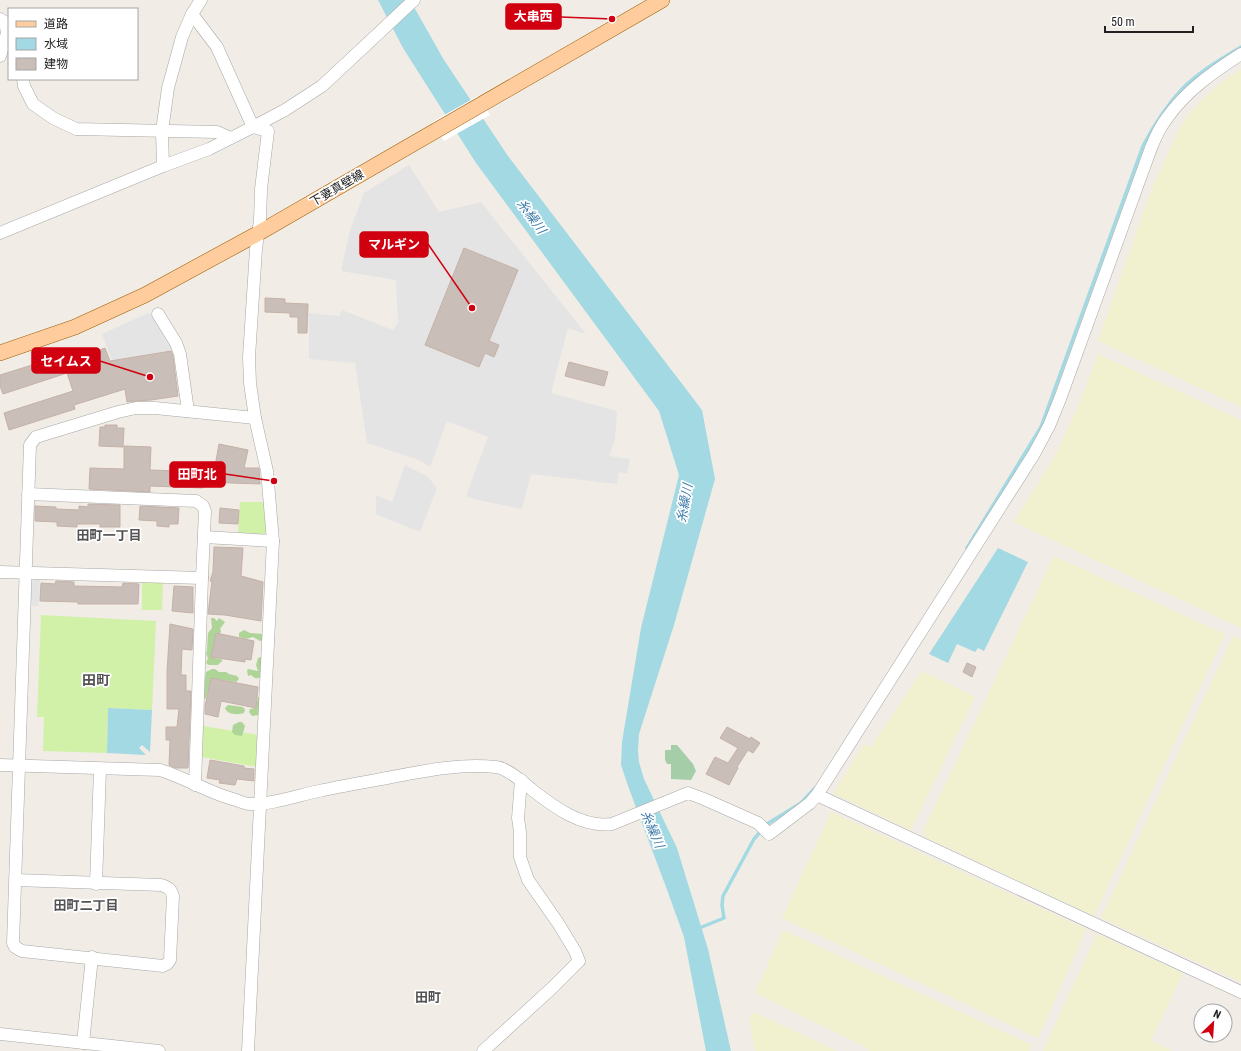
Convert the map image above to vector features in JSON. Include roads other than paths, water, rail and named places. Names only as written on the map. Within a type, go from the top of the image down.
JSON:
[{"type":"main road","name":"下妻真壁線","points":[[0,353],[43,339],[100,317],[146,295],[257,234],[662,0]]},
{"type":"street","points":[[163,166],[162,131],[168,88],[182,37],[200,0]]},
{"type":"street","points":[[0,233],[209,148],[253,128],[285,110],[322,86],[378,32],[414,0]]},
{"type":"street","points":[[192,14],[217,47],[253,128]]},
{"type":"street","points":[[0,19],[5,22],[8,35],[0,56]]},
{"type":"street","points":[[0,765],[160,770],[231,799],[249,804],[261,804],[320,790],[429,770],[472,766],[498,767],[522,780],[555,806],[590,824],[612,824],[688,793],[763,827],[769,834],[810,803],[817,795],[1034,454],[1049,426],[1060,399],[1151,148],[1159,131],[1174,109],[1197,85],[1213,72],[1241,54]]},
{"type":"street","points":[[23,80],[24,86],[33,104],[54,118],[76,129],[218,132],[230,138]]},
{"type":"street","points":[[248,1051],[273,541],[267,470],[255,418],[250,383],[249,357],[257,234],[260,220],[261,190],[268,131],[253,128]]},
{"type":"street","points":[[158,314],[176,343],[180,354],[188,411]]},
{"type":"street","points":[[15,880],[167,887],[173,896],[170,960],[163,966],[22,950],[15,947],[13,943],[15,880],[19,765],[26,573],[30,445],[36,437],[136,408],[155,408],[255,418]]},
{"type":"street","points":[[28,494],[196,501],[203,506],[205,511],[195,784]]},
{"type":"street","points":[[204,537],[273,541]]},
{"type":"street","points":[[0,572],[202,578]]},
{"type":"street","points":[[96,884],[100,769]]},
{"type":"street","points":[[483,1051],[552,988],[579,961],[558,923],[528,880],[520,857],[520,832],[518,818],[522,780]]},
{"type":"street","points":[[817,795],[1241,992]]},
{"type":"street","points":[[83,1043],[92,958]]},
{"type":"street","points":[[0,1034],[159,1051]]},
{"type":"water","name":"糸繰川","points":[[378,0],[410,0],[444,60],[508,156],[702,410],[715,479],[674,625],[639,734],[638,750],[639,762],[644,779],[677,848],[708,949],[731,1051],[706,1051],[684,937],[621,765],[622,742],[641,628],[679,475],[659,411],[476,163],[403,48]]},
{"type":"water","points":[[998,548],[1028,562],[984,651],[978,648],[975,652],[957,644],[948,663],[929,654]]},
{"type":"water","points":[[108,708],[152,710],[150,752],[142,745],[139,748],[146,755],[107,753]]},
{"type":"waterway","points":[[967,548],[1041,427],[1147,138],[1166,108],[1183,88],[1218,61],[1241,47]]},
{"type":"waterway","points":[[697,929],[724,918],[722,905],[723,896],[754,839],[767,824],[801,803],[815,788]]},
{"type":"place","name":"大串西","points":[[612,19]]},
{"type":"place","name":"マルギン","points":[[472,308]]},
{"type":"place","name":"セイムス","points":[[150,377]]},
{"type":"place","name":"田町北","points":[[274,481]]},
{"type":"district","name":"田町一丁目","points":[[109,535]]},
{"type":"district","name":"田町","points":[[96,680]]},
{"type":"district","name":"田町二丁目","points":[[86,905]]},
{"type":"district","name":"田町","points":[[428,997]]}]
